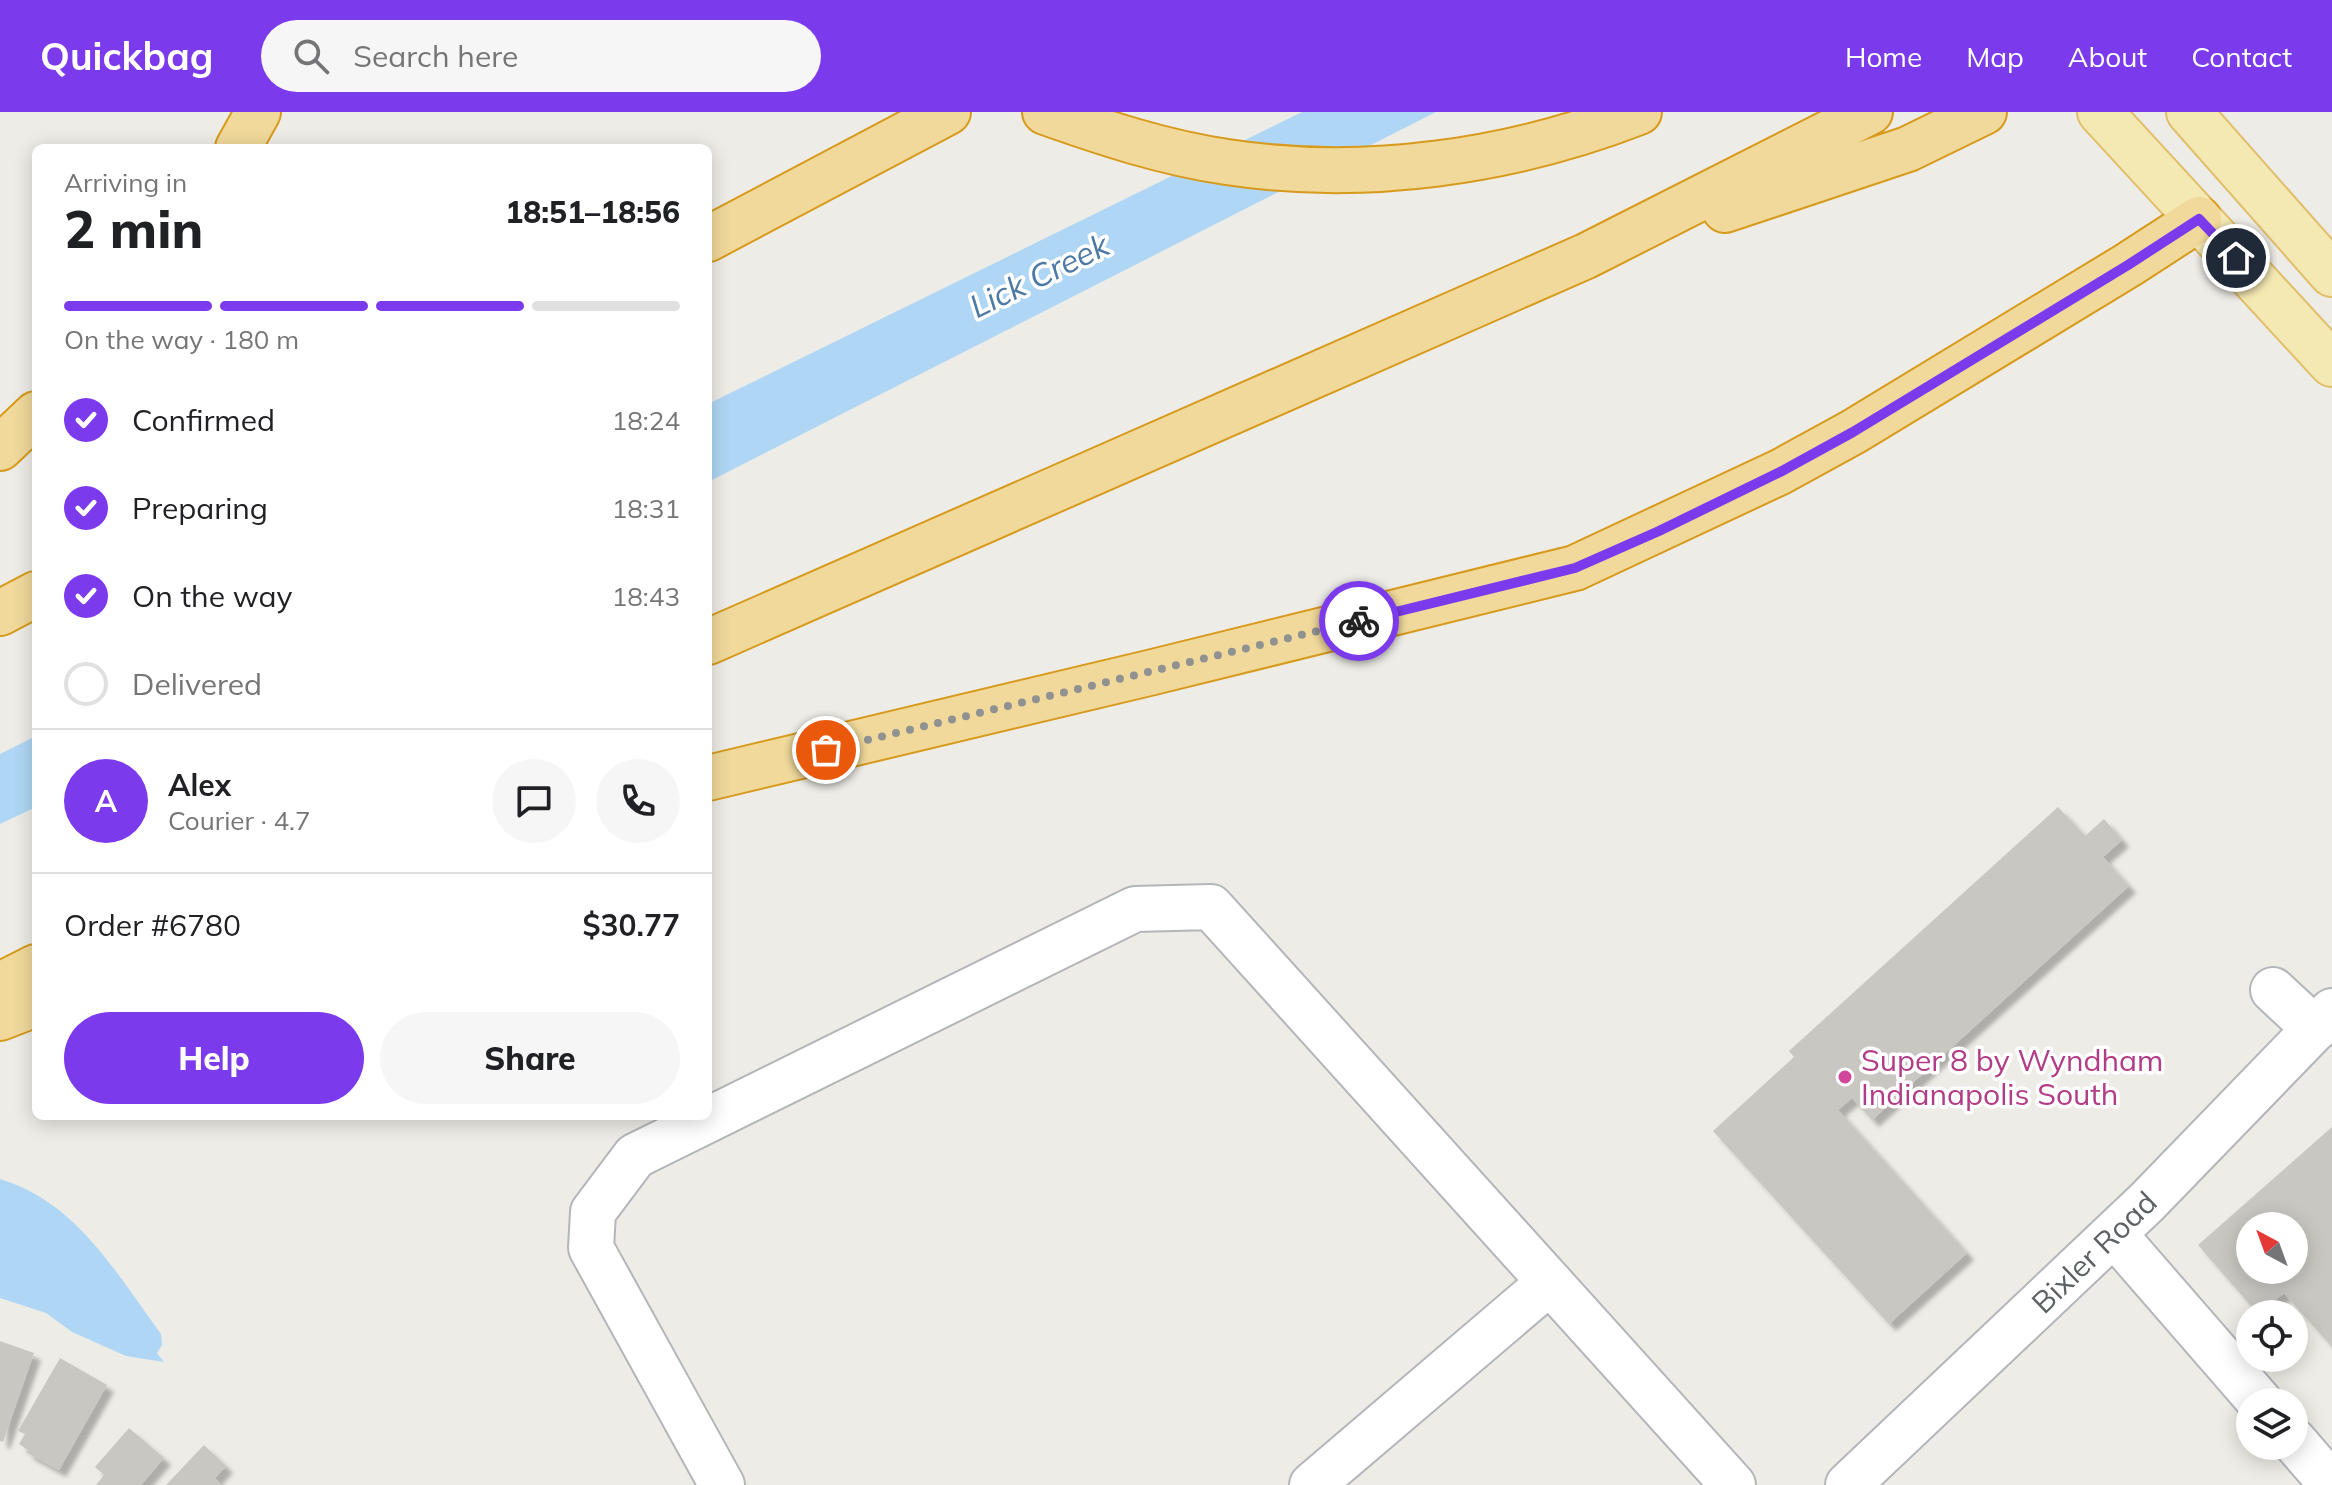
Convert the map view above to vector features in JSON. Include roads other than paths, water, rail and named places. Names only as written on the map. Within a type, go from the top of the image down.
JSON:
[{"type":"highway","points":[[240,144],[258,112]]},
{"type":"highway","points":[[712,237],[948,112]]},
{"type":"highway","points":[[1045,112],[1200,158],[1319,170],[1392,167],[1495,155],[1552,141],[1639,112]]},
{"type":"highway","points":[[712,640],[1586,256],[1870,112]]},
{"type":"highway","points":[[1586,256],[1908,149],[1984,112]]},
{"type":"highway","points":[[712,777],[1575,568],[1780,472],[1853,432],[2199,219]]},
{"type":"highway","points":[[0,448],[32,418]]},
{"type":"highway","points":[[0,613],[32,596]]},
{"type":"highway","points":[[0,985],[32,969]]},
{"type":"highway","points":[[0,1018],[32,1006]]},
{"type":"main road","points":[[2100,112],[2332,364]]},
{"type":"main road","points":[[2189,112],[2332,274]]},
{"type":"street","points":[[712,1118],[1135,909],[1211,907],[1733,1485]]},
{"type":"street","points":[[2273,990],[2327,1018]]},
{"type":"street","name":"Bixler Road","points":[[1848,1485],[2114,1234],[2327,1018]]},
{"type":"street","points":[[708,1120],[635,1156],[593,1212],[591,1248],[722,1485]]},
{"type":"street","points":[[2114,1234],[2248,1388]]},
{"type":"street","points":[[1312,1485],[1550,1282]]},
{"type":"street","points":[[2308,1457],[2332,1485]]},
{"type":"water","name":"Lick Creek","points":[[1302,112],[1436,112],[712,480],[712,402]]},
{"type":"water","points":[[32,738],[32,809],[0,824],[0,754]]},
{"type":"water","points":[[0,1179],[51,1204],[92,1242],[161,1334],[162,1345],[157,1353],[164,1362],[126,1356],[72,1332],[46,1313],[0,1298]]},
{"type":"place","name":"Super 8 by Wyndham Indianapolis South","points":[[1845,1077]]}]
